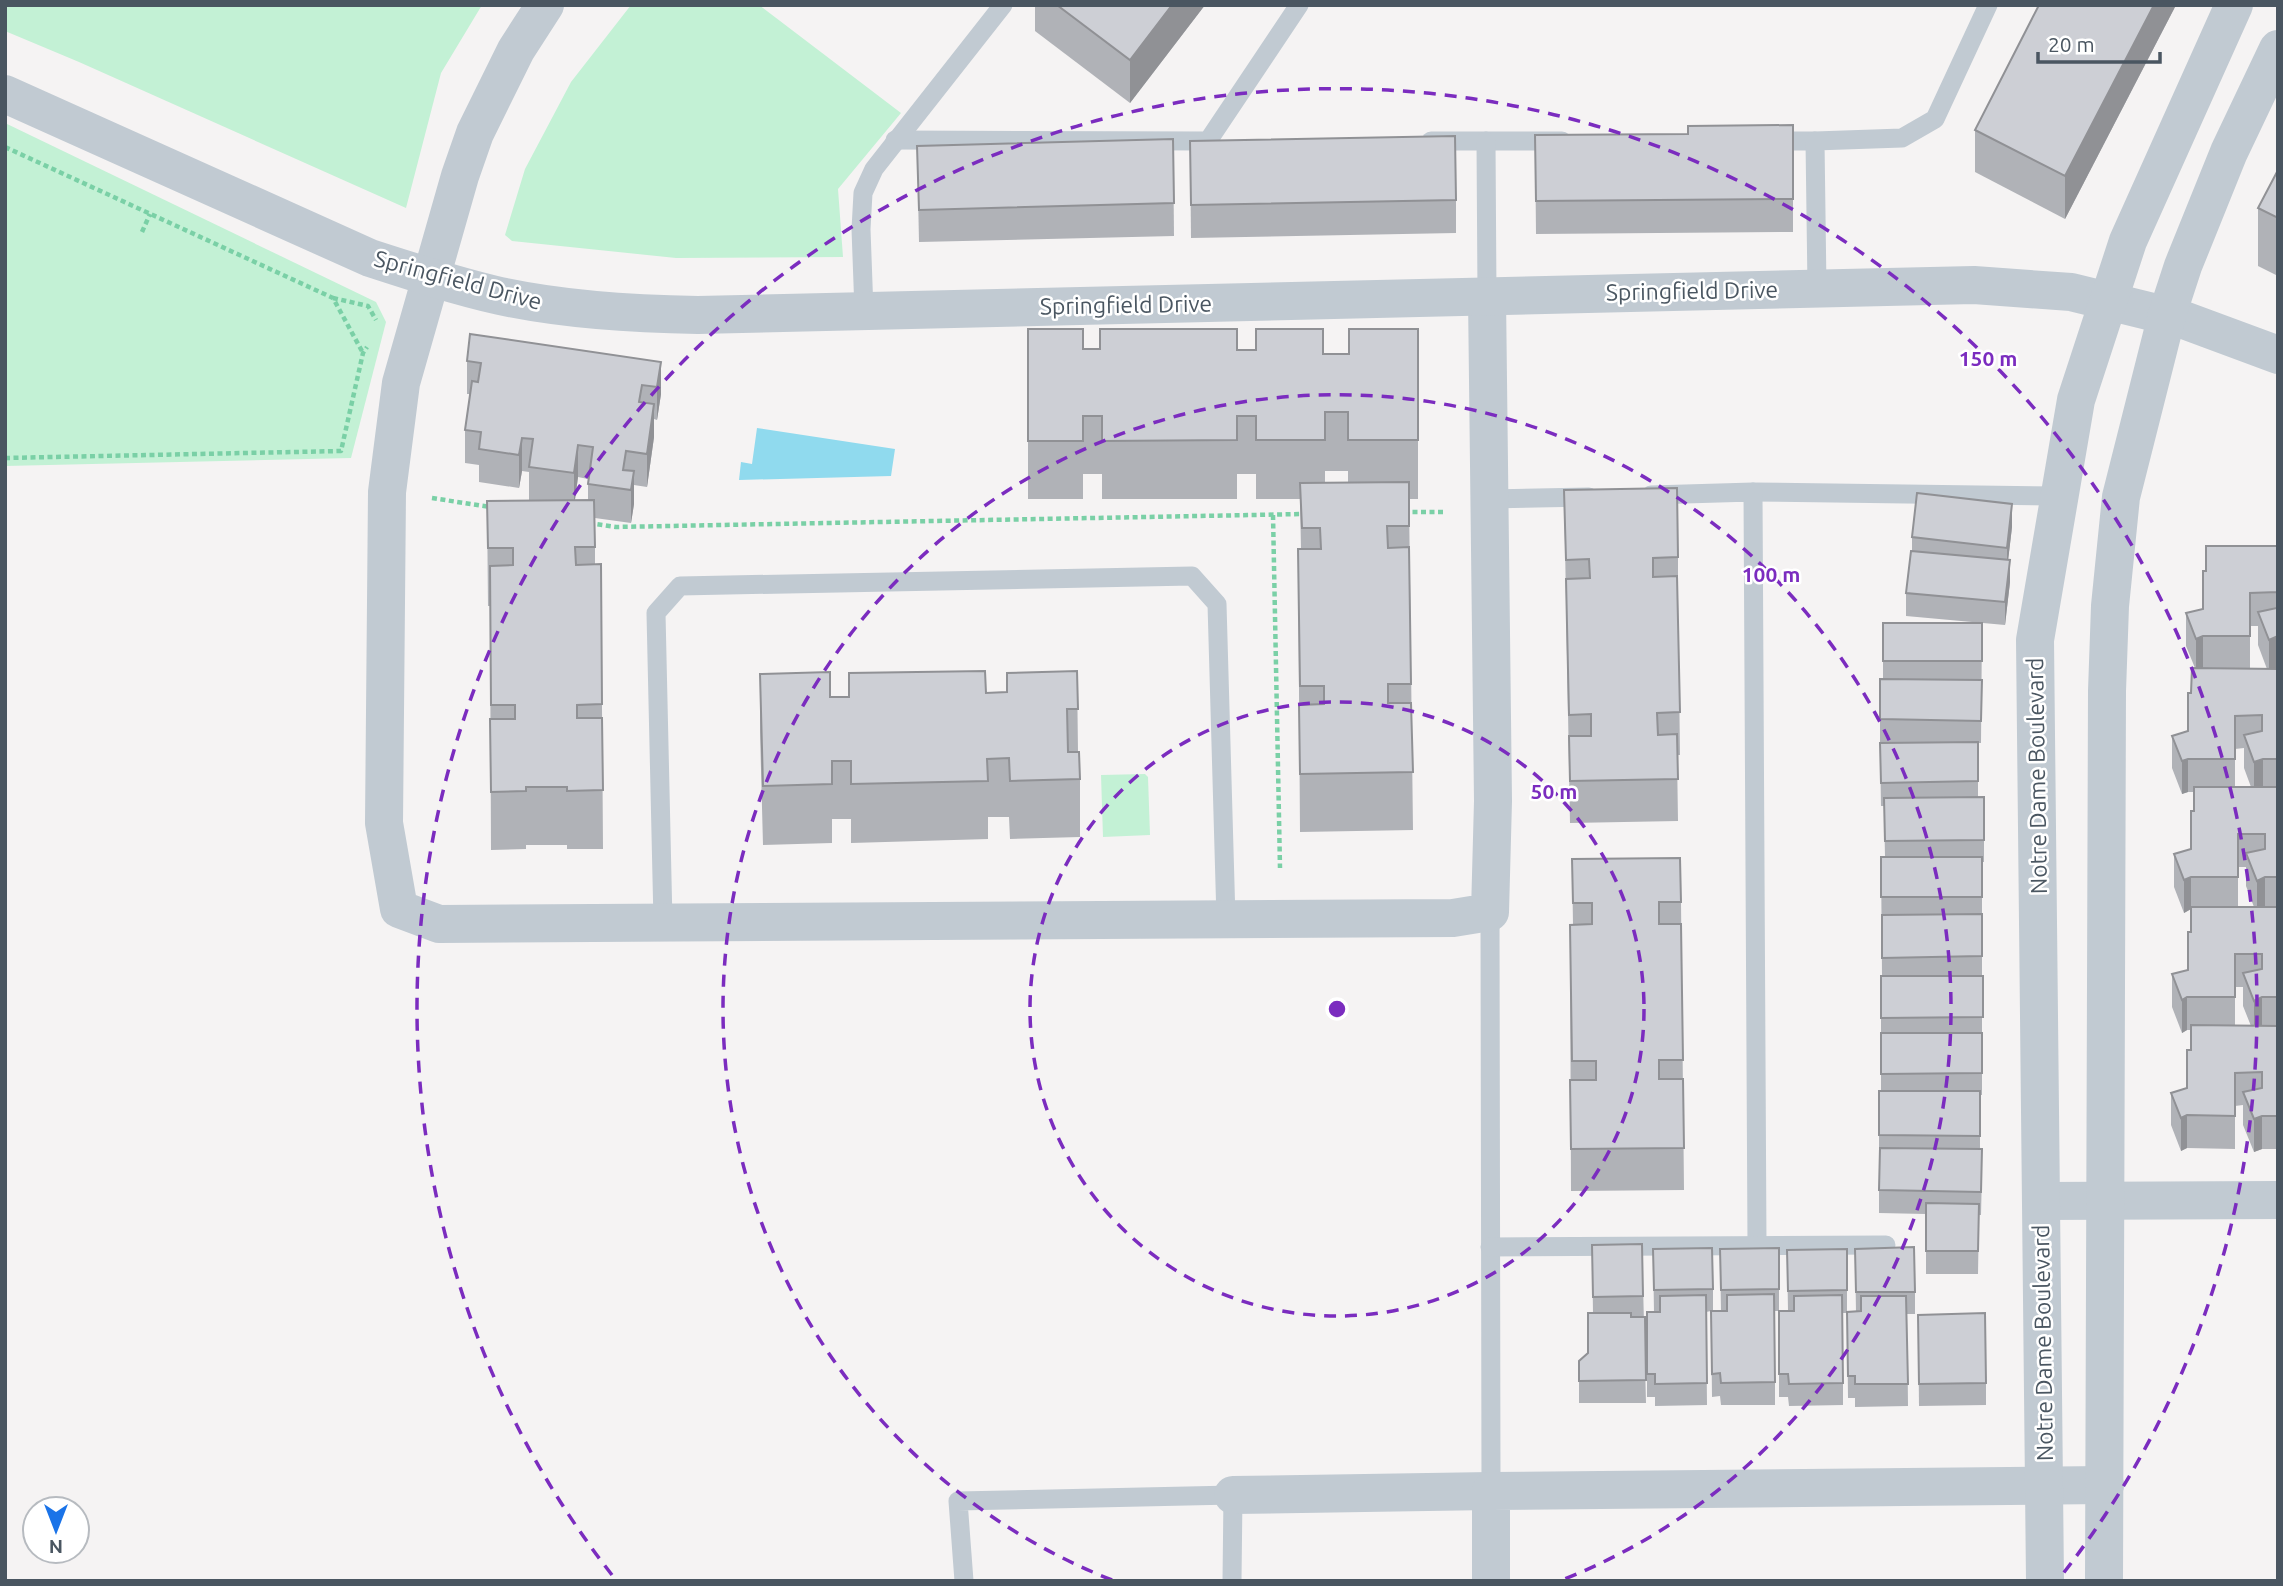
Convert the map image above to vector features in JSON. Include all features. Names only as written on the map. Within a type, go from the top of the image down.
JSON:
[{"type":"street","points":[[545,5],[516,50],[475,133],[460,176],[401,383],[387,492],[384,823],[399,909],[439,924],[1453,918],[1490,912],[1493,801],[1487,296]]},
{"type":"street","name":"Notre Dame Boulevard","points":[[2045,1581],[2035,640],[2076,400],[2128,241],[2234,5]]},
{"type":"street","points":[[2104,1581],[2107,691],[2110,606],[2121,496],[2167,315],[2183,266],[2229,152],[2278,49]]},
{"type":"street","name":"Springfield Drive","points":[[5,94],[370,258],[430,278],[499,296],[565,307],[631,314],[698,315],[1974,285],[2057,289],[2167,315],[2278,355]]},
{"type":"street","points":[[2041,1201],[2278,1200]]},
{"type":"street","points":[[1233,1495],[2105,1485]]},
{"type":"street","points":[[1491,1491],[1491,1581]]},
{"type":"lane","points":[[864,311],[861,229],[863,193],[874,169],[895,140],[1003,5]]},
{"type":"lane","points":[[1208,141],[1299,5]]},
{"type":"lane","points":[[1748,141],[1902,138],[1935,119],[1988,5]]},
{"type":"lane","points":[[895,140],[1236,141]]},
{"type":"lane","points":[[1417,141],[1576,141]]},
{"type":"lane","points":[[1486,141],[1487,296]]},
{"type":"lane","points":[[1815,141],[1816,288]]},
{"type":"lane","points":[[1753,492],[1756,1246]]},
{"type":"lane","points":[[1632,496],[1753,492],[2060,496]]},
{"type":"lane","points":[[1489,499],[1605,496]]},
{"type":"lane","points":[[663,922],[656,613],[680,586],[1192,576],[1217,604],[1226,919]]},
{"type":"lane","points":[[1490,912],[1491,1491]]},
{"type":"lane","points":[[1490,1247],[1886,1245]]},
{"type":"lane","points":[[964,1581],[958,1501],[1233,1495],[1232,1581]]},
{"type":"path","points":[[5,147],[332,298],[368,306],[378,324]]},
{"type":"path","points":[[142,232],[150,214]]},
{"type":"path","points":[[332,298],[363,354]]},
{"type":"path","points":[[5,458],[341,451],[363,354],[368,344]]},
{"type":"path","points":[[432,498],[498,508]]},
{"type":"path","points":[[1391,513],[1443,512]]},
{"type":"path","points":[[576,521],[615,527],[1312,514]]},
{"type":"path","points":[[1273,515],[1280,868]]},
{"type":"green space","points":[[5,5],[482,5],[441,73],[406,208],[5,31]]},
{"type":"green space","points":[[631,5],[759,5],[901,113],[838,189],[843,257],[676,258],[512,241],[505,235],[525,169],[571,82]]},
{"type":"green space","points":[[5,123],[376,302],[386,322],[351,458],[5,466]]},
{"type":"green space","points":[[1145,774],[1148,777],[1150,835],[1103,837],[1101,775]]},
{"type":"water","points":[[757,428],[895,449],[891,476],[739,480],[741,462],[752,464]]},
{"type":"building","points":[[1057,5],[1172,5],[1130,60]]},
{"type":"building","points":[[2039,5],[2154,5],[2065,176],[1975,130]]},
{"type":"building","points":[[1793,125],[1793,199],[1536,201],[1535,135],[1688,134],[1688,126]]},
{"type":"building","points":[[1455,136],[1456,200],[1191,205],[1190,141]]},
{"type":"building","points":[[1173,139],[1174,203],[919,210],[917,146]]},
{"type":"building","points":[[2278,170],[2278,218],[2258,208]]},
{"type":"building","points":[[1028,329],[1083,329],[1083,349],[1100,349],[1100,329],[1237,329],[1237,350],[1256,350],[1256,329],[1323,329],[1323,354],[1349,354],[1349,329],[1418,329],[1418,440],[1348,440],[1348,412],[1325,412],[1325,440],[1256,440],[1256,416],[1237,416],[1237,440],[1102,441],[1102,416],[1083,416],[1083,441],[1028,441]]},
{"type":"building","points":[[470,334],[661,362],[657,387],[642,385],[639,402],[654,404],[647,454],[626,451],[623,470],[634,471],[631,490],[588,484],[593,447],[578,445],[574,473],[529,467],[533,439],[522,438],[519,455],[479,449],[481,432],[465,430],[472,381],[478,382],[481,363],[467,361]]},
{"type":"building","points":[[1409,482],[1409,526],[1387,526],[1388,548],[1409,547],[1411,684],[1388,684],[1388,703],[1411,703],[1413,772],[1300,774],[1299,705],[1324,704],[1324,686],[1300,686],[1298,549],[1321,549],[1320,528],[1302,528],[1300,483]]},
{"type":"building","points":[[1677,488],[1678,557],[1653,558],[1653,577],[1677,576],[1680,712],[1657,713],[1658,735],[1677,734],[1678,779],[1570,781],[1569,736],[1591,736],[1591,714],[1569,715],[1566,579],[1590,578],[1589,559],[1566,560],[1564,490]]},
{"type":"building","points":[[1917,493],[2012,504],[2007,548],[1912,537]]},
{"type":"building","points":[[594,500],[595,547],[575,547],[576,565],[601,564],[602,704],[577,705],[577,718],[602,718],[603,790],[567,791],[567,787],[526,787],[526,791],[491,792],[490,719],[515,719],[515,705],[491,705],[490,566],[513,565],[513,548],[488,548],[487,501]]},
{"type":"building","points":[[2206,546],[2278,546],[2278,636],[2269,640],[2258,612],[2277,608],[2277,592],[2250,593],[2250,636],[2203,636],[2196,639],[2186,613],[2203,609]]},
{"type":"building","points":[[1911,551],[2010,560],[2005,602],[1906,593]]},
{"type":"building","points":[[1883,623],[1982,623],[1982,661],[1883,661]]},
{"type":"building","points":[[2192,668],[2278,669],[2278,759],[2254,762],[2244,735],[2262,731],[2262,715],[2235,716],[2235,759],[2182,761],[2172,736],[2188,731],[2188,693],[2191,693]]},
{"type":"building","points":[[985,671],[986,693],[1007,692],[1007,673],[1077,671],[1078,709],[1067,709],[1068,752],[1079,752],[1080,779],[1010,781],[1009,758],[987,759],[988,781],[851,784],[851,761],[832,761],[832,784],[763,786],[760,674],[830,672],[830,697],[849,697],[849,673]]},
{"type":"building","points":[[1880,679],[1982,680],[1981,721],[1880,719]]},
{"type":"building","points":[[1978,742],[1978,781],[1881,783],[1880,743]]},
{"type":"building","points":[[2194,787],[2278,787],[2278,877],[2265,877],[2257,881],[2246,853],[2265,849],[2265,834],[2238,834],[2238,877],[2191,877],[2184,880],[2174,854],[2191,849]]},
{"type":"building","points":[[1984,797],[1984,840],[1885,841],[1884,798]]},
{"type":"building","points":[[1881,857],[1982,857],[1982,897],[1881,897]]},
{"type":"building","points":[[1680,858],[1681,902],[1659,902],[1659,924],[1681,924],[1683,1060],[1659,1060],[1659,1079],[1683,1079],[1684,1148],[1571,1149],[1570,1080],[1596,1080],[1596,1061],[1572,1061],[1570,925],[1592,924],[1592,903],[1573,903],[1572,859]]},
{"type":"building","points":[[2191,907],[2278,907],[2278,997],[2262,997],[2254,1001],[2243,973],[2262,969],[2262,954],[2235,954],[2235,997],[2187,997],[2182,1000],[2172,974],[2188,970]]},
{"type":"building","points":[[1982,914],[1982,956],[1882,958],[1882,915]]},
{"type":"building","points":[[1881,976],[1983,976],[1983,1017],[1881,1018]]},
{"type":"building","points":[[2191,1025],[2278,1026],[2278,1116],[2254,1119],[2243,1092],[2262,1088],[2262,1072],[2235,1073],[2235,1116],[2187,1115],[2181,1118],[2171,1093],[2187,1088],[2187,1050],[2191,1050]]},
{"type":"building","points":[[1881,1033],[1982,1033],[1982,1073],[1881,1074]]},
{"type":"building","points":[[1879,1091],[1980,1091],[1980,1136],[1879,1135]]},
{"type":"building","points":[[1880,1148],[1982,1149],[1981,1192],[1879,1190]]},
{"type":"building","points":[[1926,1203],[1979,1204],[1978,1251],[1926,1251]]},
{"type":"building","points":[[1642,1244],[1643,1296],[1593,1297],[1592,1245]]},
{"type":"building","points":[[1914,1247],[1915,1292],[1856,1292],[1855,1249]]},
{"type":"building","points":[[1712,1248],[1713,1289],[1654,1290],[1653,1249]]},
{"type":"building","points":[[1779,1248],[1779,1289],[1721,1290],[1720,1249]]},
{"type":"building","points":[[1847,1249],[1847,1290],[1788,1291],[1787,1250]]},
{"type":"building","points":[[1774,1294],[1775,1382],[1721,1383],[1720,1373],[1712,1374],[1711,1311],[1727,1311],[1727,1295]]},
{"type":"building","points":[[1706,1295],[1707,1383],[1655,1384],[1655,1374],[1647,1374],[1647,1312],[1660,1312],[1660,1296]]},
{"type":"building","points":[[1842,1295],[1843,1383],[1789,1384],[1788,1374],[1779,1374],[1779,1311],[1794,1311],[1794,1296]]},
{"type":"building","points":[[1861,1296],[1906,1296],[1908,1384],[1855,1384],[1855,1376],[1848,1376],[1847,1312],[1861,1311]]},
{"type":"building","points":[[1588,1313],[1631,1313],[1631,1317],[1645,1317],[1646,1380],[1579,1381],[1579,1361],[1588,1353]]},
{"type":"building","points":[[1985,1313],[1986,1383],[1919,1384],[1918,1315]]}]
